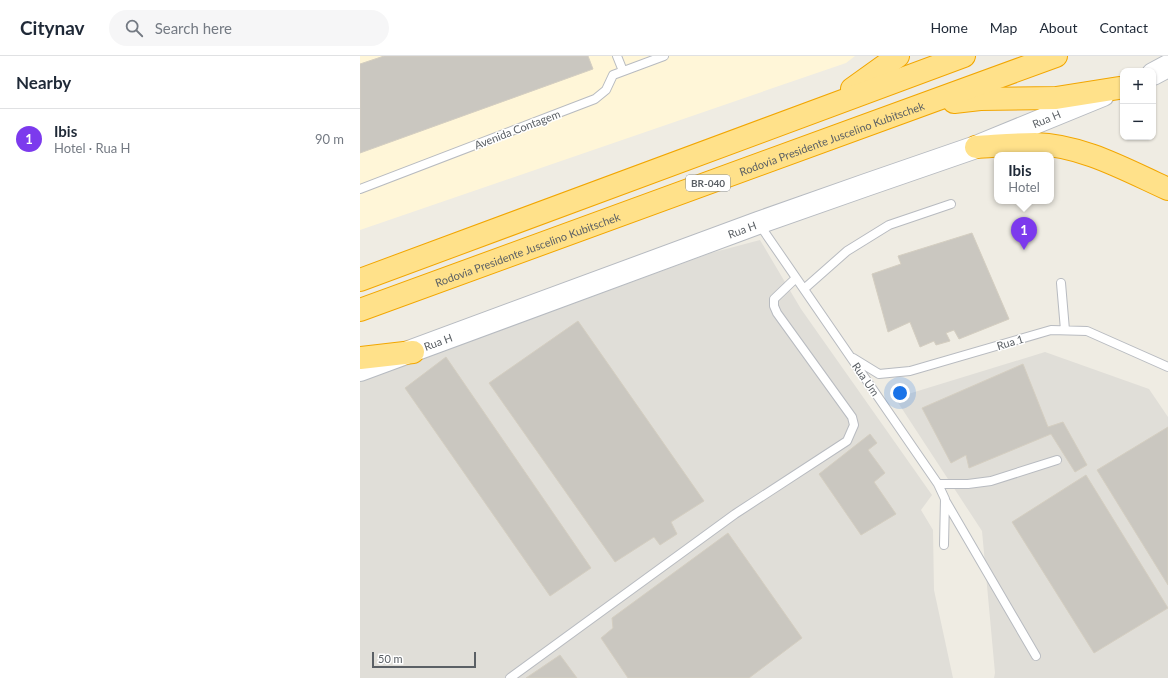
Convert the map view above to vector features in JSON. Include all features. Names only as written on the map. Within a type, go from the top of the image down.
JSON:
[{"type":"highway","points":[[826,106],[898,56]]},
{"type":"highway","name":"BR-040","points":[[360,280],[964,56]]},
{"type":"highway","name":"Rodovia Presidente Juscelino Kubitschek","points":[[360,310],[1056,56]]},
{"type":"highway","points":[[915,107],[980,99],[1056,98],[1120,87]]},
{"type":"highway","points":[[976,147],[1035,144],[1070,149],[1091,155],[1168,189]]},
{"type":"highway","points":[[360,358],[413,352]]},
{"type":"main road","points":[[1156,72],[1168,66]]},
{"type":"main road","name":"Rua H","points":[[360,370],[413,352],[758,223],[976,147],[1120,87]]},
{"type":"lane","points":[[617,56],[623,71]]},
{"type":"lane","name":"Avenida Contagem","points":[[360,189],[595,99],[606,90],[613,75],[664,56]]},
{"type":"lane","points":[[804,289],[847,252],[889,225],[951,204]]},
{"type":"lane","name":"Rua Um","points":[[758,223],[938,484],[945,499],[944,545]]},
{"type":"lane","points":[[510,678],[736,514],[847,441],[854,425],[852,417],[777,313],[774,306],[774,299],[796,278]]},
{"type":"lane","points":[[1061,283],[1065,330]]},
{"type":"lane","name":"Rua 1","points":[[850,357],[879,374],[910,371],[1051,330],[1065,330],[1087,331],[1168,367]]},
{"type":"lane","points":[[938,484],[968,484],[991,481],[1057,460]]},
{"type":"lane","points":[[945,499],[1036,656]]},
{"type":"shaded area","points":[[360,56],[855,56],[846,63],[360,230]]},
{"type":"shaded area","points":[[760,240],[801,309],[932,495],[921,510],[933,530],[934,590],[953,678],[360,678],[360,382],[711,253]]},
{"type":"shaded area","points":[[1045,352],[1149,389],[1168,417],[1168,678],[994,678],[995,673],[982,531],[895,398]]},
{"type":"building","points":[[384,56],[588,56],[593,69],[360,153],[360,64]]},
{"type":"building","points":[[972,233],[1009,319],[959,339],[954,330],[946,333],[950,341],[936,345],[934,341],[920,347],[910,322],[888,332],[872,274],[901,264],[898,256]]},
{"type":"building","points":[[578,321],[704,501],[671,522],[677,534],[660,545],[654,537],[615,562],[489,383]]},
{"type":"building","points":[[446,357],[591,568],[550,596],[405,388]]},
{"type":"building","points":[[1023,364],[1048,427],[1063,422],[1087,465],[1075,472],[1051,434],[969,468],[966,455],[951,463],[922,408]]},
{"type":"building","points":[[1168,427],[1168,585],[1097,470]]},
{"type":"building","points":[[870,434],[877,443],[868,450],[885,473],[874,482],[896,514],[861,535],[819,474]]},
{"type":"building","points":[[1086,475],[1168,608],[1094,653],[1012,522]]},
{"type":"building","points":[[728,533],[802,638],[749,678],[628,678],[601,638],[613,628],[612,618]]},
{"type":"building","points":[[560,655],[577,678],[526,678]]},
{"type":"place","name":"Ibis","points":[[1024,250]]}]
